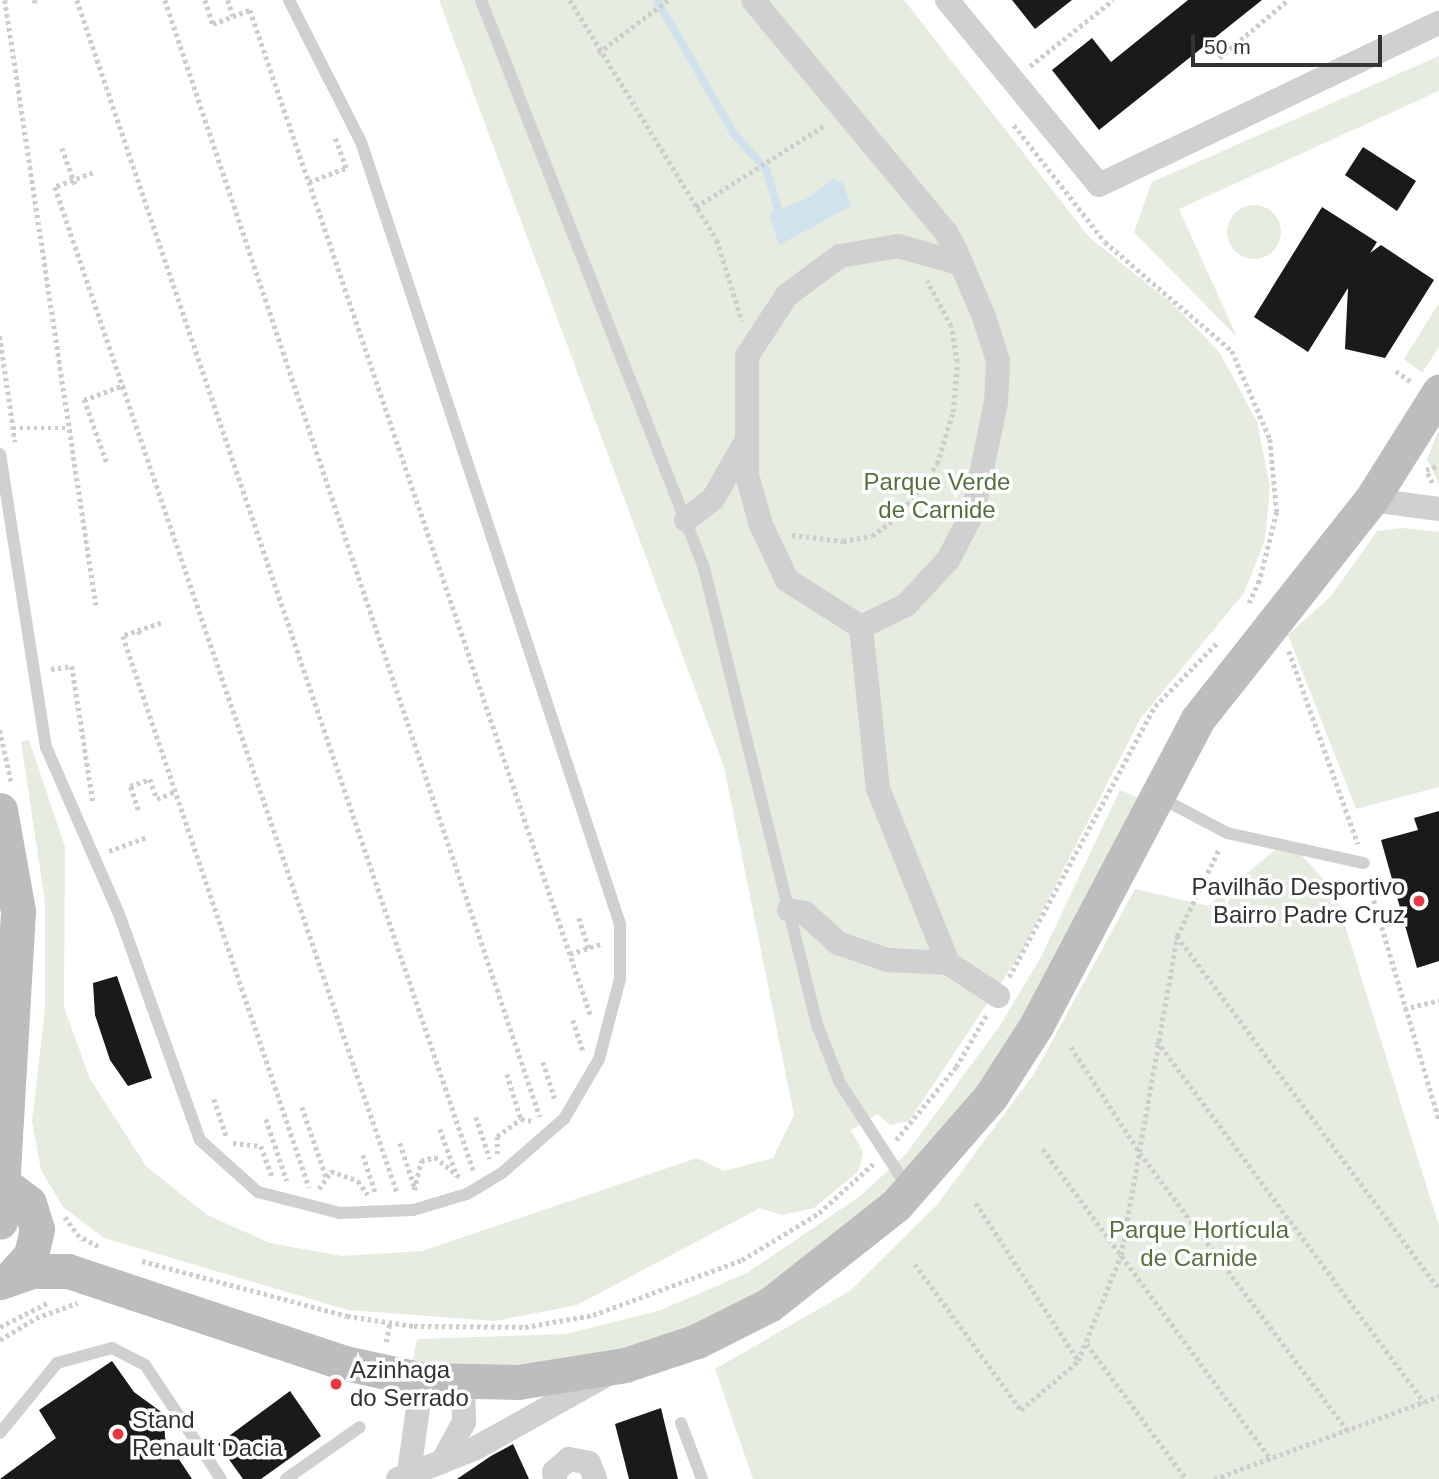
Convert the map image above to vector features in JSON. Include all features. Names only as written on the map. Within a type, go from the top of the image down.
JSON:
[{"type":"street","points":[[753,0],[947,234],[962,264],[998,361],[996,402],[973,512],[948,560],[906,605],[861,627]]},
{"type":"street","points":[[947,0],[1099,185],[1439,23]]},
{"type":"street","points":[[861,627],[787,580],[761,525],[745,440],[747,356],[774,310],[819,267],[871,246],[898,246],[962,264]]},
{"type":"street","points":[[6,1279],[68,1271],[345,1363],[422,1380],[519,1382],[625,1365],[697,1341],[769,1305],[832,1261],[910,1191],[970,1124],[1036,1026],[1153,795],[1217,692],[1371,500],[1439,392]]},
{"type":"street","points":[[686,520],[720,490],[745,440]]},
{"type":"street","points":[[1371,500],[1439,509]]},
{"type":"street","points":[[861,627],[878,789],[948,963]]},
{"type":"street","points":[[0,810],[18,911],[0,1220]]},
{"type":"street","points":[[789,910],[806,913],[838,943],[887,960],[948,963],[998,996]]},
{"type":"street","points":[[2,1182],[29,1203],[37,1229],[68,1271]]},
{"type":"street","points":[[6,1279],[31,1255],[37,1229]]},
{"type":"street","points":[[422,1380],[403,1475],[442,1462],[625,1365]]},
{"type":"street","points":[[442,1462],[464,1422],[463,1380]]},
{"type":"street","points":[[555,1479],[554,1472],[569,1460],[589,1463],[596,1479]]},
{"type":"lane","points":[[0,454],[46,747],[119,914],[191,1125],[242,1182],[316,1210],[382,1214],[467,1194],[502,1173],[547,1136],[588,1083],[615,1012],[620,937],[614,894],[360,142],[289,0]]},
{"type":"lane","points":[[481,0],[686,520],[748,727],[789,910],[840,1083],[910,1191]]},
{"type":"lane","points":[[1153,795],[1227,833],[1363,863]]},
{"type":"lane","points":[[0,1433],[58,1363],[112,1348],[145,1364],[221,1479]]},
{"type":"lane","points":[[681,1423],[702,1479]]},
{"type":"lane","points":[[286,1479],[360,1427]]},
{"type":"path","points":[[5,0],[96,605]]},
{"type":"path","points":[[77,0],[475,1176]]},
{"type":"path","points":[[165,0],[541,1120]]},
{"type":"path","points":[[205,0],[213,24],[250,10],[570,954],[599,1027]]},
{"type":"path","points":[[228,0],[233,16]]},
{"type":"path","points":[[570,0],[598,53],[696,207],[734,286],[747,356]]},
{"type":"path","points":[[598,53],[668,0]]},
{"type":"path","points":[[1013,80],[1113,0]]},
{"type":"path","points":[[1219,58],[1288,0]]},
{"type":"path","points":[[696,207],[833,120]]},
{"type":"path","points":[[1011,121],[1105,242],[1232,351],[1270,439],[1278,512],[1259,582],[1242,618]]},
{"type":"path","points":[[309,182],[328,178],[345,168],[331,127]]},
{"type":"path","points":[[62,148],[76,187]]},
{"type":"path","points":[[93,173],[55,187],[399,1200]]},
{"type":"path","points":[[761,525],[831,541],[872,536],[899,516],[937,464],[953,412],[956,345],[944,307],[898,246]]},
{"type":"path","points":[[106,462],[84,400],[105,395],[124,385]]},
{"type":"path","points":[[13,428],[69,428]]},
{"type":"path","points":[[1439,465],[1426,470],[1439,488]]},
{"type":"path","points":[[1259,582],[1278,618],[1320,732]]},
{"type":"path","points":[[161,623],[123,636],[310,1193]]},
{"type":"path","points":[[139,631],[141,638]]},
{"type":"path","points":[[130,1258],[347,1316],[419,1326],[525,1327],[593,1315],[742,1260],[818,1213],[884,1152],[956,1067],[998,996],[1155,706],[1224,636]]},
{"type":"path","points":[[138,810],[130,786],[150,779],[159,805]]},
{"type":"path","points":[[157,799],[176,791]]},
{"type":"path","points":[[915,1264],[1021,1410],[1078,1361],[1121,1255],[1177,936],[1227,833]]},
{"type":"path","points":[[109,850],[147,837]]},
{"type":"path","points":[[127,844],[130,852]]},
{"type":"path","points":[[579,918],[589,948]]},
{"type":"path","points":[[1177,936],[1439,1289]]},
{"type":"path","points":[[570,954],[620,937]]},
{"type":"path","points":[[1439,1000],[1404,1009],[1439,1119]]},
{"type":"path","points":[[573,1020],[584,1054]]},
{"type":"path","points":[[1157,1041],[1425,1403]]},
{"type":"path","points":[[578,1062],[592,1047]]},
{"type":"path","points":[[1071,1047],[1140,1153],[1349,1432]]},
{"type":"path","points":[[543,1062],[558,1107],[564,1092]]},
{"type":"path","points":[[507,1074],[521,1119]]},
{"type":"path","points":[[214,1099],[229,1142],[261,1146],[271,1175],[290,1192],[266,1119]]},
{"type":"path","points":[[302,1107],[327,1180]]},
{"type":"path","points":[[391,1202],[399,1200],[415,1188],[421,1161],[435,1157],[457,1176],[475,1176],[488,1168],[497,1136],[521,1119],[541,1120],[551,1115]]},
{"type":"path","points":[[476,1117],[488,1168]]},
{"type":"path","points":[[440,1129],[457,1176]]},
{"type":"path","points":[[400,1143],[415,1188]]},
{"type":"path","points":[[1043,1149],[1271,1459]]},
{"type":"path","points":[[302,1194],[310,1193],[327,1180],[331,1171],[358,1181],[380,1200],[363,1155]]},
{"type":"path","points":[[976,1203],[1078,1361]]},
{"type":"path","points":[[82,1238],[110,1251]]},
{"type":"path","points":[[1086,1344],[1186,1479]]},
{"type":"path","points":[[1214,1479],[1349,1432],[1439,1396]]},
{"type":"green space","name":"Parque Verde de Carnide","points":[[439,0],[904,0],[1089,237],[1176,307],[1220,353],[1257,422],[1270,486],[1265,540],[1244,593],[1140,719],[1021,953],[909,1121],[890,1125],[877,1114],[851,1130],[863,1152],[859,1171],[814,1208],[782,1215],[760,1208],[577,1305],[495,1321],[348,1310],[104,1238],[63,1207],[41,1170],[32,1121],[45,1008],[45,902],[21,742],[29,740],[65,847],[64,1007],[90,1079],[146,1166],[207,1215],[270,1243],[342,1256],[422,1251],[697,1158],[724,1171],[773,1158],[794,1115],[724,767]]},
{"type":"green space","points":[[1439,56],[1439,91],[1179,209],[1237,337],[1134,232],[1152,182]]},
{"type":"green space","points":[[1259,205],[1269,209],[1277,217],[1281,232],[1277,247],[1269,255],[1249,259],[1239,255],[1231,247],[1227,227],[1231,217],[1239,209]]},
{"type":"green space","points":[[1439,303],[1439,347],[1422,373],[1404,359]]},
{"type":"green space","points":[[1439,430],[1439,484],[1427,459]]},
{"type":"green space","points":[[1402,528],[1439,532],[1439,787],[1356,809],[1288,635],[1332,595],[1377,531]]},
{"type":"green space","points":[[1120,790],[1138,798],[1075,930],[981,1088],[891,1194],[754,1296],[654,1343],[547,1366],[412,1365],[417,1339],[566,1334],[658,1311],[747,1273],[859,1197],[906,1154],[999,1027],[1041,957]]},
{"type":"green space","name":"Parque Hortícula de Carnide","points":[[1287,840],[1334,890],[1439,1226],[1439,1479],[753,1479],[715,1369],[850,1291],[936,1206],[1034,1074],[1135,889],[1208,906]]},
{"type":"water","points":[[833,179],[843,183],[851,206],[779,245],[769,214],[808,198]]},
{"type":"building","points":[[1012,0],[1072,0],[1035,29]]},
{"type":"building","points":[[1188,0],[1262,0],[1099,130],[1052,70],[1092,38],[1111,62]]},
{"type":"building","points":[[1363,147],[1416,181],[1397,211],[1345,175]]},
{"type":"building","points":[[1322,207],[1377,242],[1370,253],[1381,245],[1434,280],[1385,358],[1345,349],[1348,288],[1308,352],[1254,317]]},
{"type":"building","name":"Pavilhão Desportivo Bairro Padre Cruz","points":[[1439,811],[1439,961],[1417,968],[1381,840],[1418,830],[1414,818]]},
{"type":"building","points":[[117,976],[152,1078],[128,1086],[110,1060],[95,1015],[93,983]]},
{"type":"building","points":[[112,1361],[134,1392],[164,1414],[165,1438],[192,1479],[0,1479],[56,1438],[39,1410]]},
{"type":"building","points":[[290,1391],[321,1436],[261,1479],[243,1479],[218,1444]]},
{"type":"building","points":[[661,1408],[678,1479],[629,1479],[615,1424]]},
{"type":"building","points":[[513,1444],[529,1479],[457,1479],[491,1456]]},
{"type":"waterway","points":[[657,0],[734,134],[766,169],[780,216]]},
{"type":"place","name":"Pavilhão Desportivo Bairro Padre Cruz","points":[[1419,901]]},
{"type":"place","name":"Azinhaga do Serrado","points":[[336,1384]]},
{"type":"place","name":"Stand Renault Dacia","points":[[118,1434]]}]
